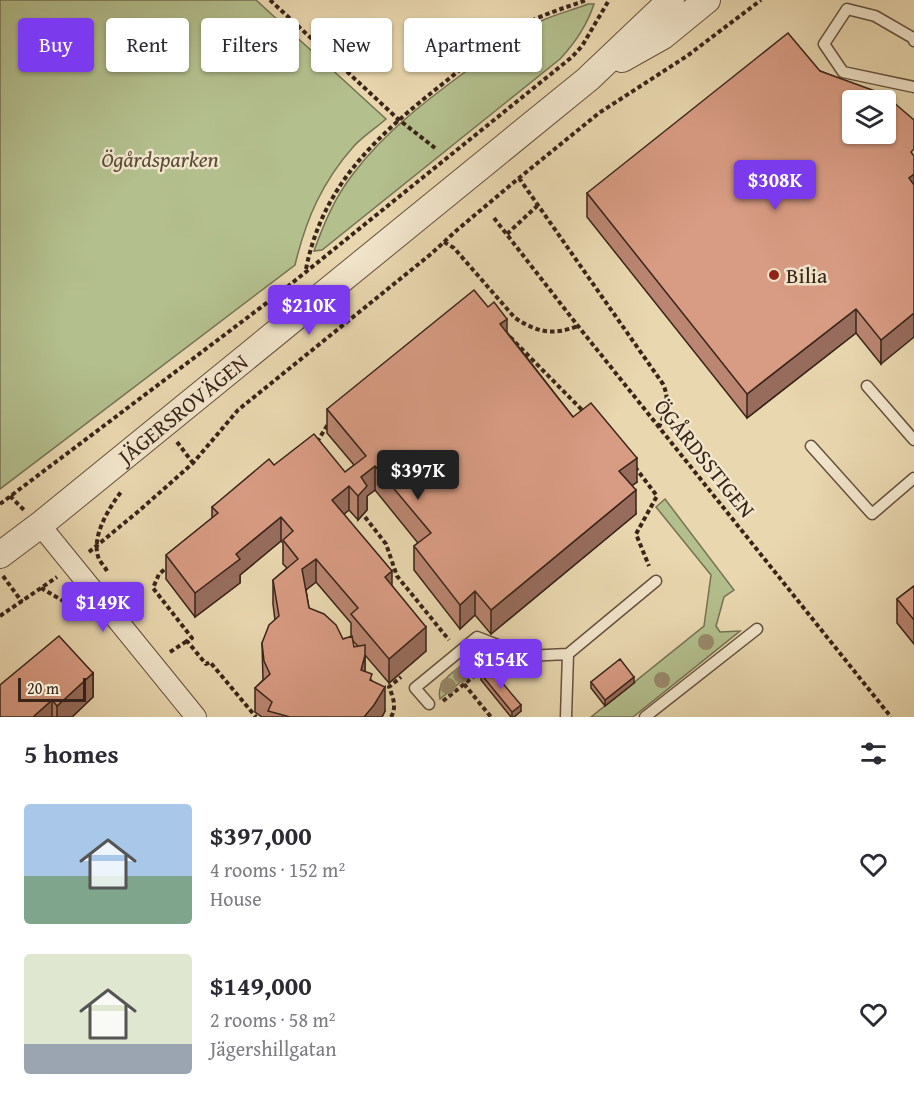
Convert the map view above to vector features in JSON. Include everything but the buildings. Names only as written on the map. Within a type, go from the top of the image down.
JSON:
[{"type":"street","name":"JÄGERSROVÄGEN","points":[[0,555],[40,525],[588,79],[671,0]]},
{"type":"street","name":"JÄGERSROVÄGEN","points":[[588,79],[663,36],[706,0]]},
{"type":"street","points":[[40,525],[196,717]]},
{"type":"lane","points":[[914,42],[913,38],[875,16],[847,9],[824,44],[843,72],[914,87]]},
{"type":"lane","points":[[867,386],[914,440]]},
{"type":"lane","points":[[811,446],[872,514],[914,478]]},
{"type":"lane","points":[[429,704],[415,688],[477,637],[526,656],[568,654],[656,581]]},
{"type":"lane","points":[[645,717],[757,629]]},
{"type":"lane","points":[[566,717],[568,654]]},
{"type":"path","points":[[270,0],[398,119],[435,148]]},
{"type":"path","points":[[306,270],[311,243],[330,202],[357,164],[398,119],[511,32],[534,20],[587,0]]},
{"type":"path","points":[[0,504],[276,296],[572,57],[582,46],[609,0]]},
{"type":"path","points":[[0,616],[73,565],[140,510],[193,463],[238,410],[431,254],[519,178],[606,108],[687,56],[761,0]]},
{"type":"path","points":[[519,178],[663,384],[668,396],[666,412],[659,427]]},
{"type":"path","points":[[507,234],[537,206]]},
{"type":"path","name":"ÖGÅRDSSTIGEN","points":[[494,218],[891,717]]},
{"type":"path","points":[[443,242],[454,248],[492,294],[521,322],[545,332],[563,332],[578,326]]},
{"type":"path","points":[[508,335],[589,417]]},
{"type":"path","points":[[518,354],[523,350]]},
{"type":"path","points":[[317,443],[326,423],[336,416]]},
{"type":"path","points":[[176,442],[193,463]]},
{"type":"path","points":[[632,464],[657,496],[636,534],[656,581]]},
{"type":"path","points":[[110,575],[98,558],[97,544],[108,508],[126,486]]},
{"type":"path","points":[[365,517],[386,544],[397,576],[451,643]]},
{"type":"path","points":[[169,655],[167,653],[192,638],[153,588],[159,574],[176,561]]},
{"type":"path","points":[[0,573],[22,602]]},
{"type":"path","points":[[187,641],[206,664],[210,662],[256,717]]},
{"type":"path","points":[[442,702],[473,677],[465,662]]},
{"type":"path","points":[[464,684],[491,717]]},
{"type":"green space","name":"Ögårdsparken","points":[[0,0],[256,0],[276,18],[201,18],[201,72],[299,72],[299,39],[311,50],[311,72],[335,72],[386,119],[358,142],[324,187],[304,232],[295,265],[0,489]]},
{"type":"green space","points":[[588,4],[594,4],[576,40],[560,59],[322,250],[314,251],[330,211],[366,158],[410,114],[443,88],[464,72],[542,72],[542,21]]},
{"type":"green space","points":[[665,499],[734,590],[724,597],[716,626],[720,632],[740,631],[633,717],[591,717],[704,626],[711,575],[656,507]]},
{"type":"green space","points":[[463,664],[469,675],[440,699],[442,683]]},
{"type":"place","name":"Bilia","points":[[774,275]]}]
